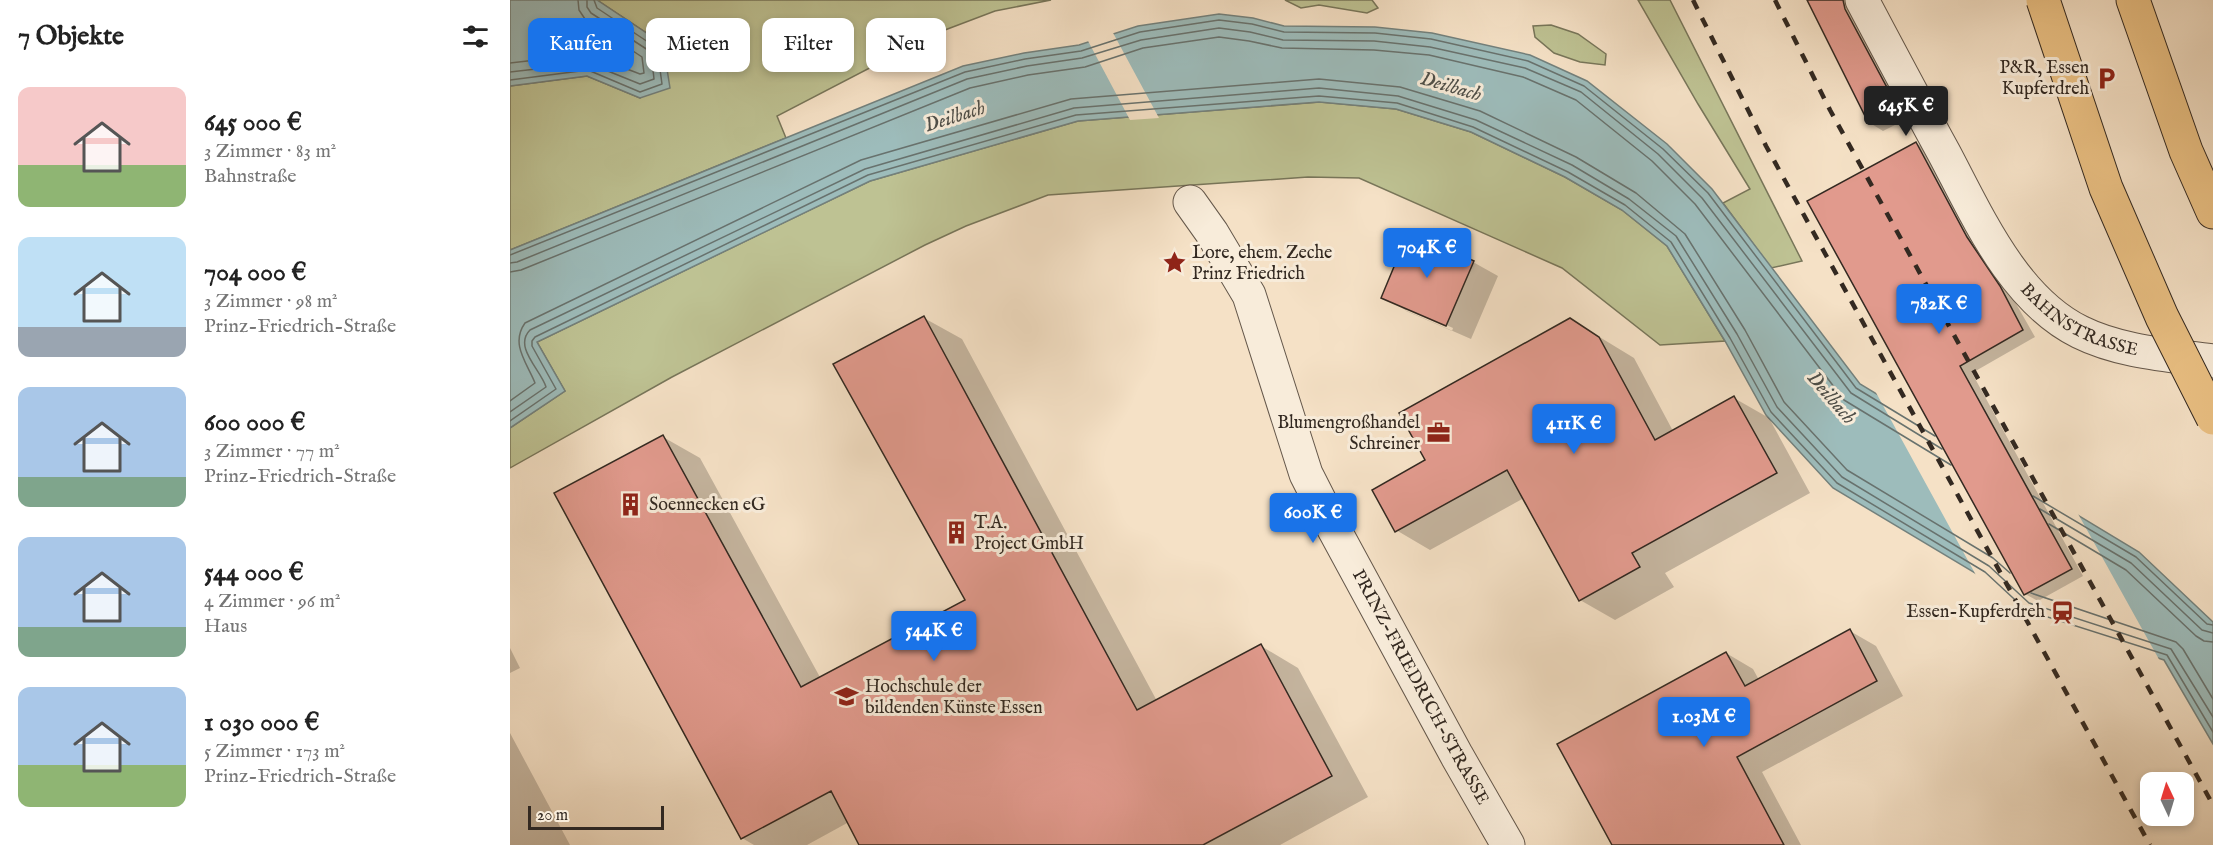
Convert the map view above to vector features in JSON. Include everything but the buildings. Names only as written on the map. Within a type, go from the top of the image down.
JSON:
[{"type":"highway","points":[[2043,0],[2106,188],[2162,317],[2213,418]]},
{"type":"highway","points":[[2133,0],[2186,151],[2213,212]]},
{"type":"street","name":"BAHNSTRASSE","points":[[1863,0],[1996,250],[2026,289],[2053,314],[2088,335],[2114,345],[2213,361]]},
{"type":"street","name":"PRINZ-FRIEDRICH-STRASSE","points":[[1190,202],[1212,233],[1249,295],[1306,474],[1440,726],[1508,845]]},
{"type":"green space","points":[[597,0],[1051,0],[995,11],[946,30],[946,18],[866,18],[866,70],[777,116],[786,138],[510,250],[510,86],[587,76],[640,98],[651,72],[750,72],[750,18],[646,18],[646,33],[634,25],[634,18],[624,18]]},
{"type":"green space","points":[[1285,0],[1372,0],[1378,8],[1367,13],[1319,5],[1301,8]]},
{"type":"green space","points":[[1638,0],[1670,0],[1802,261],[1771,268],[1723,203],[1750,189]]},
{"type":"green space","points":[[1551,25],[1578,34],[1606,54],[1605,65],[1580,62],[1554,53],[1535,37],[1533,26]]},
{"type":"green space","points":[[1320,102],[1396,109],[1471,132],[1565,177],[1622,210],[1667,246],[1725,341],[1660,345],[1562,268],[1359,178],[1308,177],[1048,195],[966,226],[925,245],[672,377],[510,468],[510,428],[565,391],[537,342],[870,181],[1078,121]]},
{"type":"water","points":[[510,0],[597,0],[624,18],[528,18],[528,72],[634,72],[634,25],[646,33],[646,72],[667,72],[670,88],[640,98],[587,76],[510,86]]},
{"type":"water","name":"Deilbach","points":[[1219,14],[1253,18],[1284,26],[1375,27],[1432,33],[1530,55],[1587,81],[1667,144],[1712,189],[1860,384],[2139,552],[2213,622],[2213,744],[2164,660],[2022,615],[1982,577],[1833,488],[1766,415],[1725,341],[1667,246],[1622,210],[1565,177],[1471,132],[1396,109],[1319,102],[1078,121],[870,181],[537,342],[565,391],[510,428],[510,250],[963,66],[1024,53],[1079,45],[1138,26]]},
{"type":"pier","points":[[1112,31],[1159,118],[1130,120],[1087,39]]},
{"type":"pier","points":[[1874,389],[2077,512],[2161,663],[2021,618],[1977,577]]},
{"type":"railway","points":[[1693,0],[1766,146],[2150,845]]},
{"type":"railway","points":[[1775,0],[1830,110],[2213,805]]},
{"type":"place","name":"P&R, Essen Kupferdreh","points":[[2107,78]]},
{"type":"place","name":"Lore, ehem. Zeche Prinz Friedrich","points":[[1174,263]]},
{"type":"place","name":"Blumengroßhandel Schreiner","points":[[1438,433]]},
{"type":"place","name":"Soennecken eG","points":[[631,505]]},
{"type":"place","name":"T.A. Project GmbH","points":[[956,533]]},
{"type":"place","name":"Essen-Kupferdreh","points":[[2063,612]]},
{"type":"place","name":"Hochschule der bildenden Künste Essen","points":[[847,697]]}]
